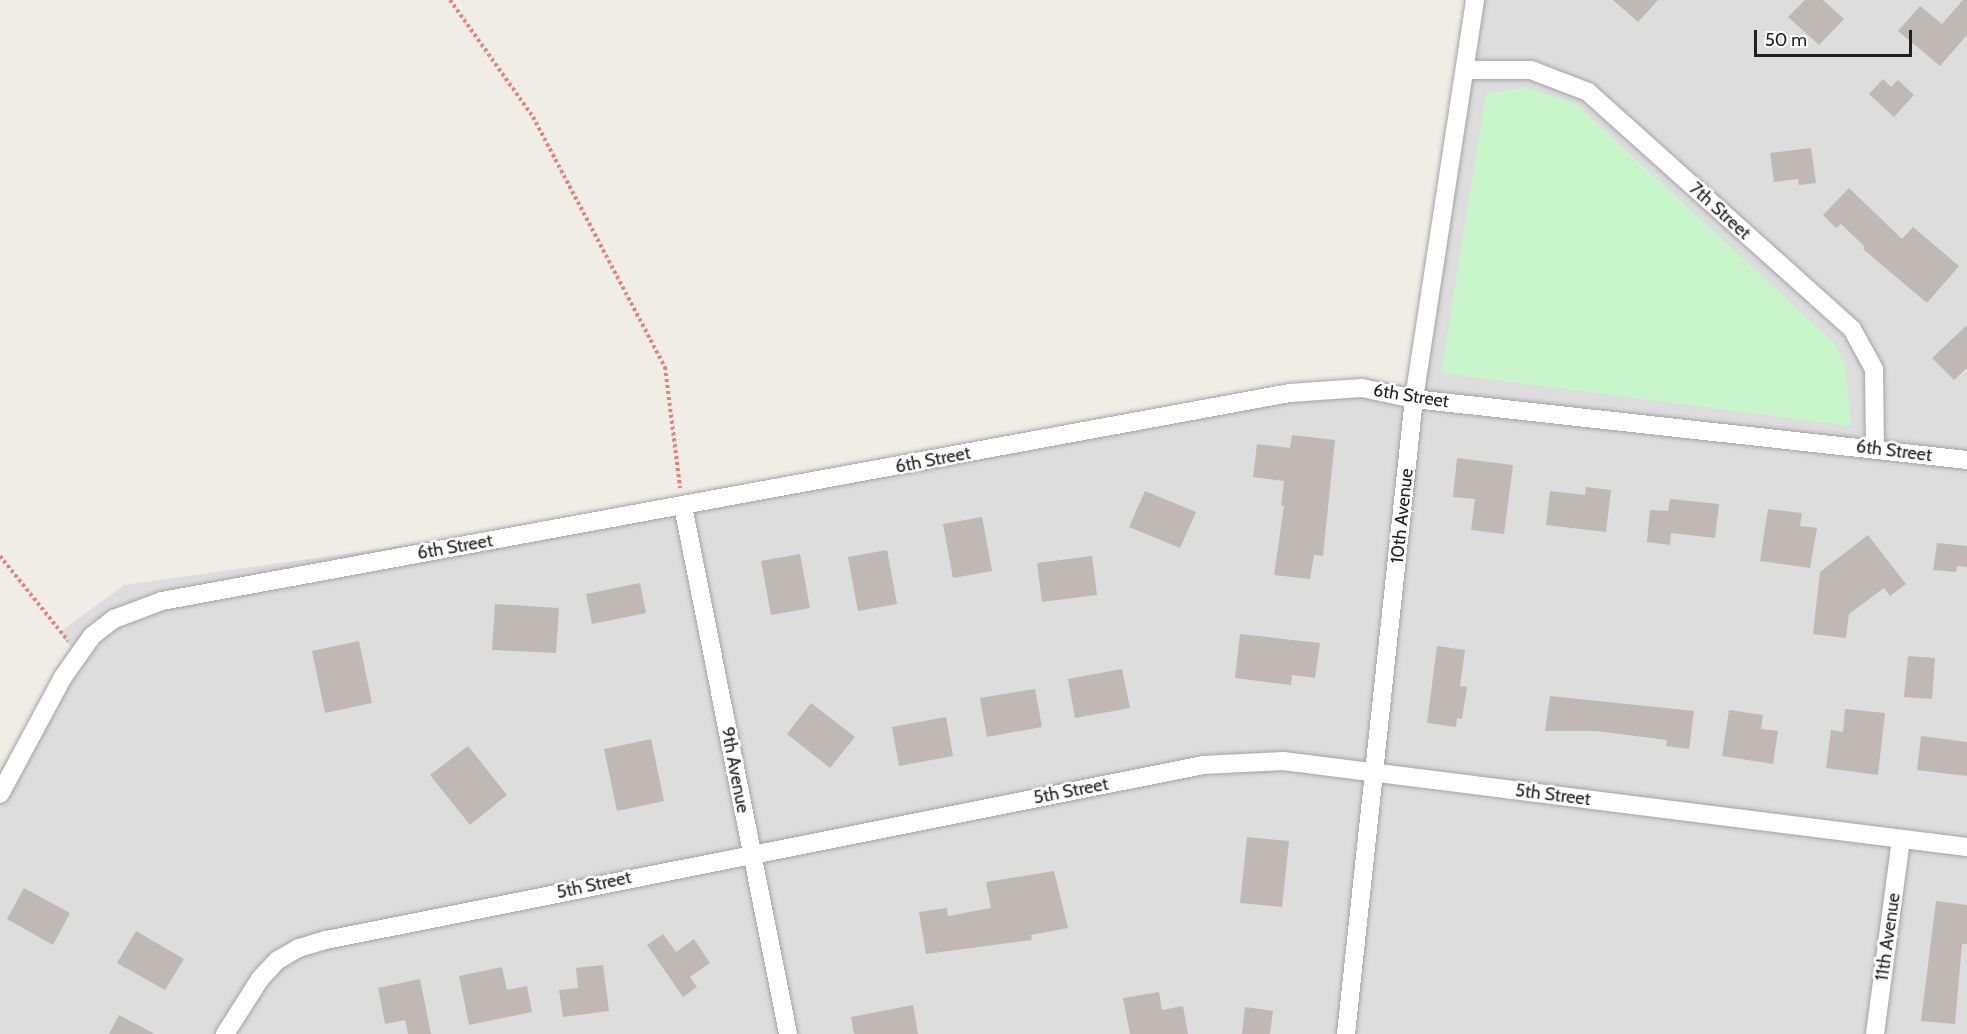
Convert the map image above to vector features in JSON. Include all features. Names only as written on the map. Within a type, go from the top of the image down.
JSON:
[{"type":"street","name":"10th Avenue","points":[[1346,1034],[1414,399],[1467,70],[1475,0]]},
{"type":"street","name":"7th Street","points":[[1467,70],[1531,70],[1588,92],[1852,329],[1874,369],[1875,448]]},
{"type":"street","name":"6th Street","points":[[0,794],[77,654],[114,619],[162,601],[1290,393],[1362,388],[1414,399],[1875,448],[1967,460]]},
{"type":"street","name":"9th Avenue","points":[[683,506],[788,1034]]},
{"type":"street","name":"5th Street","points":[[225,1034],[260,979],[278,960],[299,948],[752,853],[1203,765],[1283,761],[1967,847]]},
{"type":"street","name":"11th Avenue","points":[[1875,1034],[1901,840]]},
{"type":"path","points":[[450,0],[533,117],[665,367],[683,506]]},
{"type":"path","points":[[0,556],[77,654]]},
{"type":"shaded area","points":[[1475,0],[1967,0],[1967,1034],[0,1034],[0,771],[77,654],[59,633],[124,585],[683,506],[1290,393],[1414,399]]},
{"type":"green space","points":[[1526,87],[1576,104],[1836,345],[1845,364],[1851,426],[1441,373],[1486,94]]},
{"type":"building","points":[[1613,0],[1658,0],[1638,22]]},
{"type":"building","points":[[1805,0],[1823,0],[1844,19],[1819,45],[1788,17]]},
{"type":"building","points":[[1963,0],[1967,0],[1967,35],[1940,66],[1898,31],[1920,6],[1942,24]]},
{"type":"building","points":[[1883,79],[1891,87],[1898,80],[1914,95],[1894,117],[1869,94]]},
{"type":"building","points":[[1811,148],[1816,183],[1799,185],[1798,179],[1774,182],[1770,153]]},
{"type":"building","points":[[1849,188],[1902,239],[1913,227],[1959,266],[1927,303],[1863,249],[1865,247],[1841,224],[1836,228],[1823,215]]},
{"type":"building","points":[[1967,325],[1967,368],[1954,380],[1932,358]]},
{"type":"building","points":[[1292,435],[1335,440],[1323,556],[1314,555],[1310,579],[1274,575],[1284,506],[1281,505],[1284,481],[1253,477],[1257,444],[1290,448]]},
{"type":"building","points":[[1457,458],[1513,465],[1504,534],[1471,530],[1475,499],[1453,497]]},
{"type":"building","points":[[1586,487],[1611,490],[1606,532],[1546,525],[1550,491],[1585,495]]},
{"type":"building","points":[[1145,491],[1196,512],[1180,548],[1129,527]]},
{"type":"building","points":[[1670,499],[1719,504],[1715,538],[1671,533],[1670,545],[1647,542],[1650,510],[1668,511]]},
{"type":"building","points":[[1768,509],[1802,513],[1800,526],[1817,528],[1810,568],[1760,561]]},
{"type":"building","points":[[982,517],[992,571],[953,578],[943,524]]},
{"type":"building","points":[[1868,535],[1906,584],[1890,596],[1884,588],[1849,614],[1846,638],[1813,634],[1820,572]]},
{"type":"building","points":[[1937,543],[1967,546],[1967,567],[1957,566],[1956,572],[1933,570]]},
{"type":"building","points":[[887,550],[897,604],[858,611],[848,557]]},
{"type":"building","points":[[800,554],[810,608],[771,615],[761,561]]},
{"type":"building","points":[[1092,556],[1097,595],[1042,602],[1037,563]]},
{"type":"building","points":[[640,583],[646,613],[592,624],[586,594]]},
{"type":"building","points":[[495,604],[559,608],[556,653],[492,650]]},
{"type":"building","points":[[1240,634],[1320,643],[1315,678],[1292,675],[1291,685],[1235,678]]},
{"type":"building","points":[[359,641],[372,703],[325,713],[312,651]]},
{"type":"building","points":[[1437,646],[1465,650],[1460,686],[1467,687],[1462,719],[1457,718],[1456,727],[1427,723]]},
{"type":"building","points":[[1908,656],[1935,658],[1932,699],[1904,697]]},
{"type":"building","points":[[1122,669],[1130,708],[1075,718],[1068,679]]},
{"type":"building","points":[[1035,689],[1042,727],[987,737],[980,698]]},
{"type":"building","points":[[1550,696],[1694,711],[1689,749],[1666,746],[1667,740],[1596,731],[1545,731]]},
{"type":"building","points":[[811,703],[855,737],[830,768],[787,734]]},
{"type":"building","points":[[1845,709],[1885,713],[1878,775],[1826,768],[1831,730],[1843,732]]},
{"type":"building","points":[[1729,710],[1763,715],[1761,729],[1778,731],[1773,764],[1722,756]]},
{"type":"building","points":[[946,717],[953,756],[899,766],[892,727]]},
{"type":"building","points":[[1921,736],[1967,742],[1967,776],[1917,770]]},
{"type":"building","points":[[651,739],[664,801],[617,811],[604,749]]},
{"type":"building","points":[[468,746],[507,795],[470,825],[430,775]]},
{"type":"building","points":[[1247,837],[1289,841],[1282,907],[1240,903]]},
{"type":"building","points":[[1054,871],[1068,928],[1031,935],[1032,940],[926,954],[919,912],[947,908],[948,916],[991,908],[986,882]]},
{"type":"building","points":[[24,888],[70,913],[53,945],[7,919]]},
{"type":"building","points":[[1936,901],[1967,905],[1967,944],[1962,944],[1955,1024],[1921,1021]]},
{"type":"building","points":[[136,931],[184,959],[165,990],[117,963]]},
{"type":"building","points":[[663,934],[676,952],[694,939],[710,963],[690,977],[697,987],[683,997],[647,945]]},
{"type":"building","points":[[603,965],[609,1011],[563,1017],[559,990],[578,988],[576,968]]},
{"type":"building","points":[[502,967],[507,990],[527,986],[532,1012],[469,1025],[459,976]]},
{"type":"building","points":[[420,979],[431,1034],[408,1034],[405,1020],[385,1024],[378,988]]},
{"type":"building","points":[[1159,992],[1162,1010],[1183,1006],[1188,1034],[1130,1034],[1123,998]]},
{"type":"building","points":[[913,1005],[918,1034],[854,1034],[851,1017]]},
{"type":"building","points":[[1245,1007],[1273,1011],[1270,1034],[1242,1034]]},
{"type":"building","points":[[119,1015],[155,1034],[109,1034]]}]
